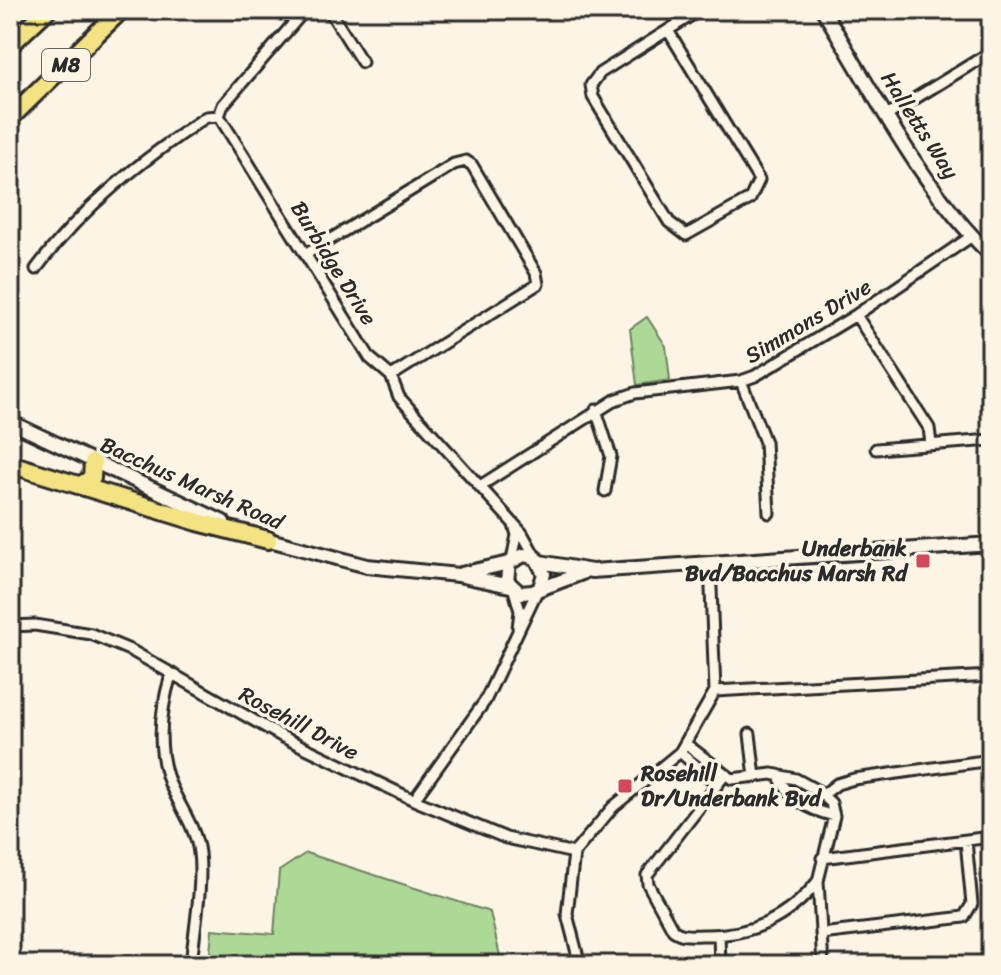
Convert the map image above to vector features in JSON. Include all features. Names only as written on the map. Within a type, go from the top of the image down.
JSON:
[{"type":"highway","name":"M8","points":[[10,45],[47,10]]},
{"type":"highway","name":"M8","points":[[10,118],[121,10]]},
{"type":"highway","points":[[81,485],[94,473],[93,462]]},
{"type":"highway","points":[[10,464],[268,540]]},
{"type":"main road","name":"Halletts Way","points":[[823,10],[888,115],[972,236],[991,255]]},
{"type":"main road","name":"Bacchus Marsh Road","points":[[10,422],[268,540],[367,566],[458,575],[512,588]]},
{"type":"main road","points":[[592,571],[524,555],[511,562],[506,575],[512,588],[526,594],[592,571],[991,544]]},
{"type":"main road","points":[[538,560],[544,574],[539,588]]},
{"type":"main road","name":"Bacchus Marsh Road","points":[[458,575],[511,562]]},
{"type":"street","points":[[36,269],[61,236],[126,174],[206,117],[219,116],[223,105],[305,10]]},
{"type":"street","points":[[329,10],[362,62]]},
{"type":"street","points":[[669,32],[759,180],[750,199],[686,235],[669,222],[591,91],[593,80],[600,73],[700,10]]},
{"type":"street","points":[[888,115],[991,52]]},
{"type":"street","name":"Burbidge Drive","points":[[219,116],[308,253],[370,358],[391,376],[399,397],[514,525],[538,560]]},
{"type":"street","points":[[308,253],[454,164],[466,161],[472,165],[536,273],[538,284],[391,376]]},
{"type":"street","name":"Simmons Drive","points":[[480,486],[596,410],[635,393],[741,381],[790,357],[972,236]]},
{"type":"street","points":[[856,315],[929,428],[931,444]]},
{"type":"street","points":[[741,381],[765,442],[769,513]]},
{"type":"street","points":[[596,410],[611,456],[605,491]]},
{"type":"street","points":[[876,449],[991,440]]},
{"type":"street","points":[[511,562],[517,535],[514,525]]},
{"type":"street","points":[[580,965],[567,914],[574,853],[613,807],[683,748],[715,691],[710,563]]},
{"type":"street","points":[[512,588],[520,611],[518,632]]},
{"type":"street","points":[[414,800],[485,701],[539,588]]},
{"type":"street","name":"Rosehill Drive","points":[[10,626],[35,625],[91,634],[132,651],[283,737],[414,800],[506,838],[574,853]]},
{"type":"street","points":[[171,675],[162,704],[161,747],[170,783],[189,821],[199,853],[191,965]]},
{"type":"street","points":[[715,691],[991,676]]},
{"type":"street","points":[[750,734],[755,777]]},
{"type":"street","points":[[683,748],[721,780],[778,775],[796,779],[831,803],[834,816],[818,881],[823,965]]},
{"type":"street","points":[[823,795],[837,784],[854,779],[991,760]]},
{"type":"street","points":[[778,775],[792,796],[813,810],[834,816]]},
{"type":"street","points":[[721,780],[647,875],[648,884],[673,930],[680,935],[744,932],[777,920],[818,881]]},
{"type":"street","points":[[822,858],[991,837]]},
{"type":"street","points":[[821,934],[964,917],[972,904],[966,841]]},
{"type":"street","points":[[719,935],[720,965]]},
{"type":"green space","points":[[647,317],[666,346],[670,380],[637,385],[630,329]]},
{"type":"green space","points":[[306,853],[490,912],[502,965],[209,965],[212,929],[274,934],[279,871]]},
{"type":"place","name":"Underbank Bvd/Bacchus Marsh Rd","points":[[923,561]]},
{"type":"place","name":"Rosehill Dr/Underbank Bvd","points":[[625,786]]}]
